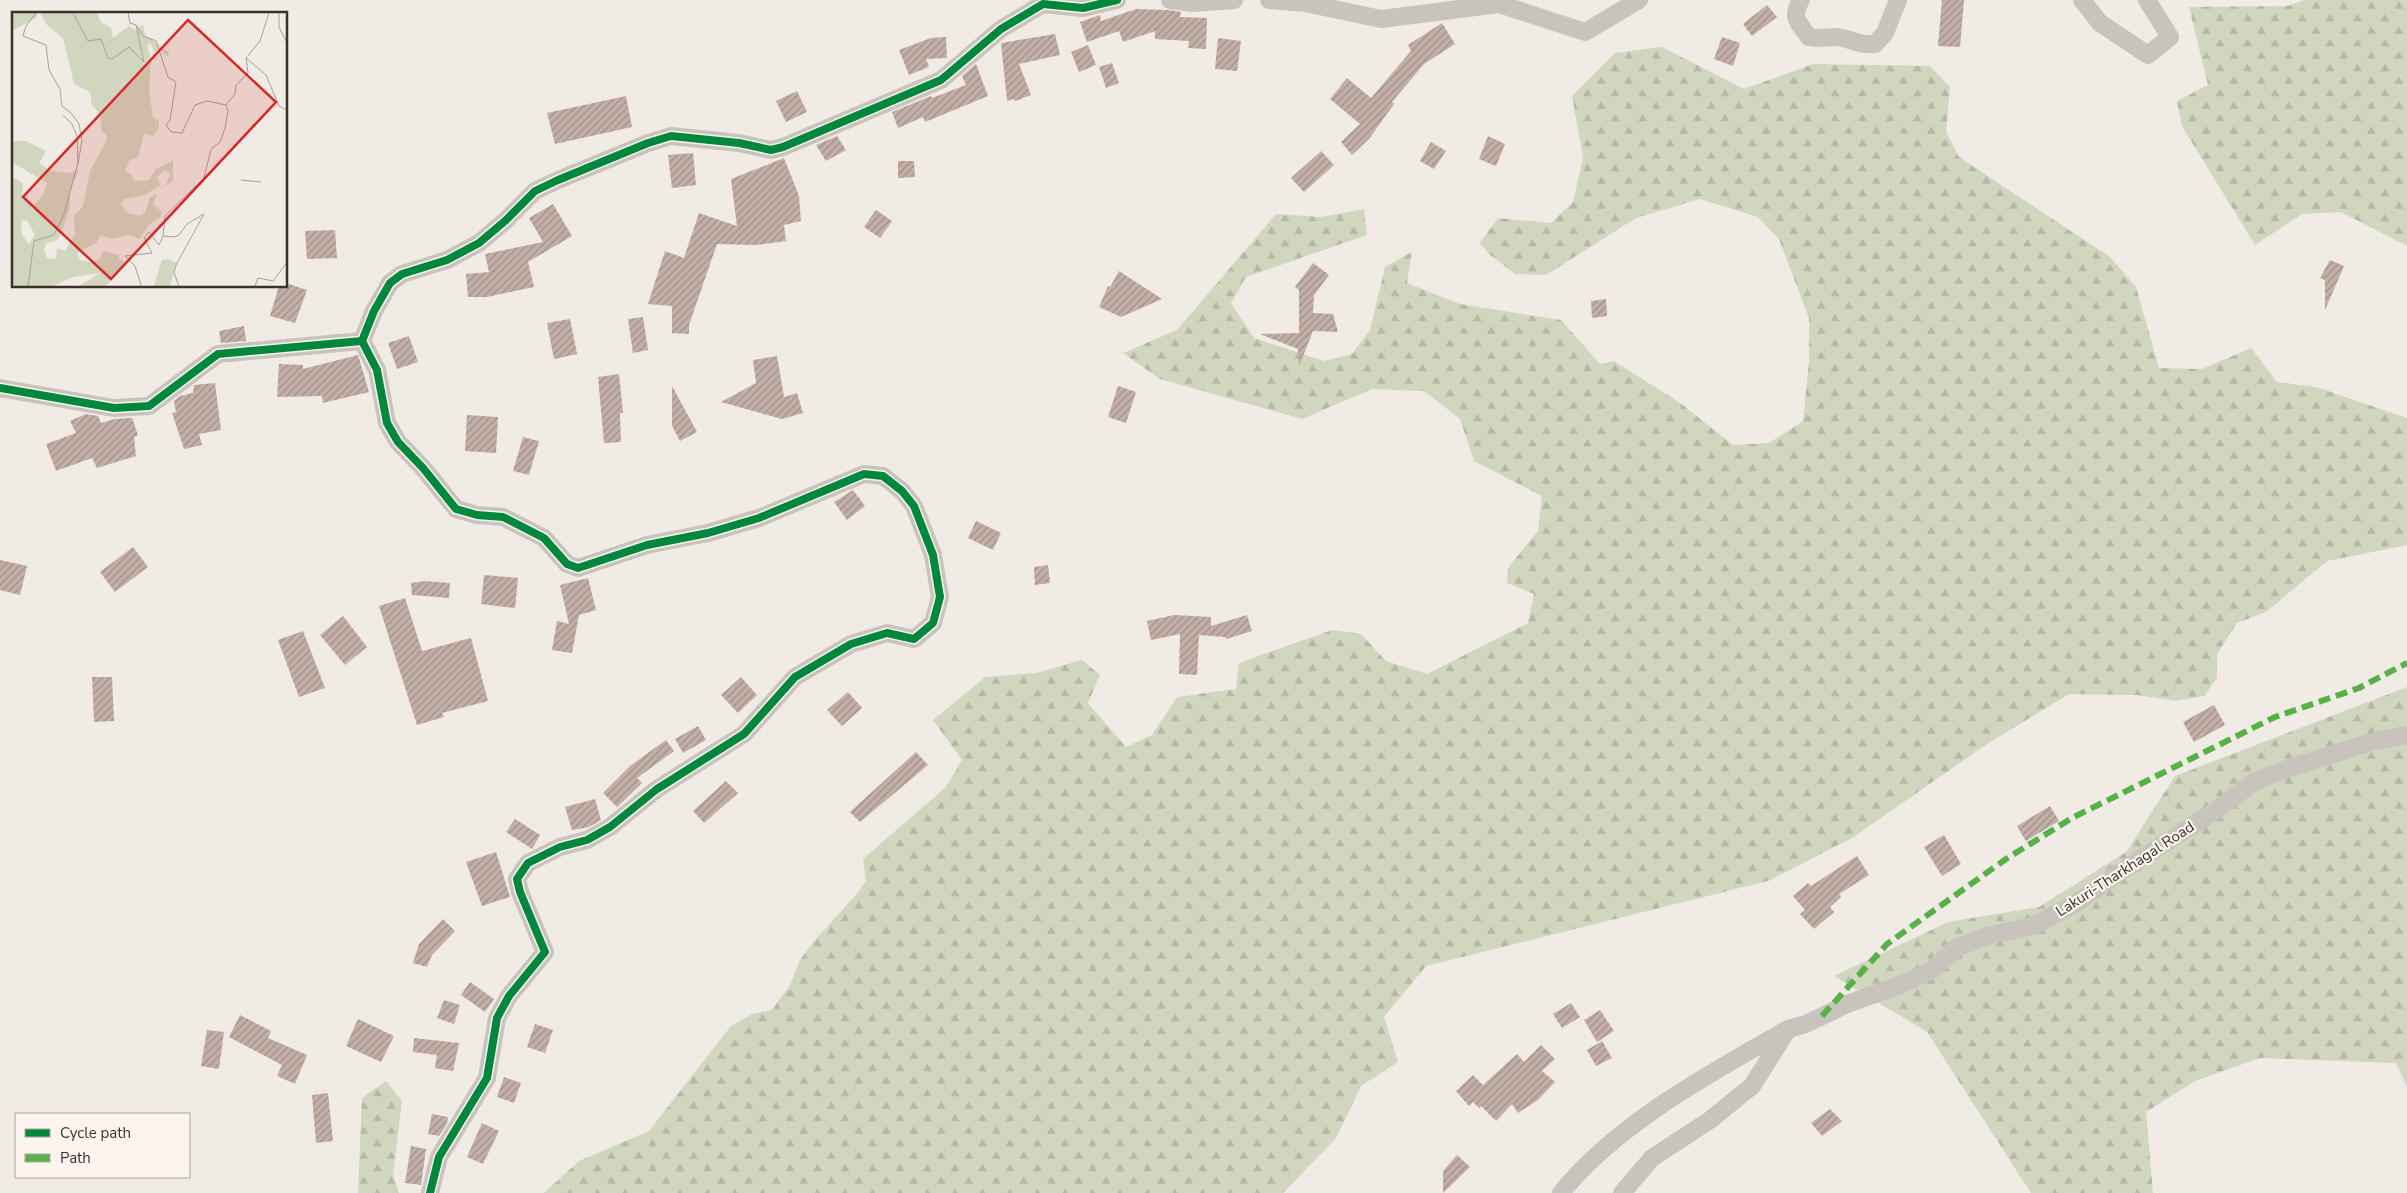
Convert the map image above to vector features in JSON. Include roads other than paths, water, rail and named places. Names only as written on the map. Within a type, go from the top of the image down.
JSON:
[{"type":"street","points":[[430,1193],[438,1157],[487,1078],[498,1018],[509,996],[545,952],[520,892],[517,879],[528,863],[560,847],[587,840],[610,827],[657,789],[744,734],[795,677],[851,644],[886,633],[914,639],[933,623],[940,597],[933,555],[914,506],[902,491],[883,476],[864,474],[759,518],[708,533],[647,545],[578,568],[567,564],[544,538],[502,517],[477,515],[456,509],[423,468],[398,442],[387,423],[377,370],[362,341],[374,311],[390,283],[402,274],[447,260],[479,243],[506,221],[535,192],[558,180],[648,143],[671,136],[739,142],[771,150],[783,147],[941,80],[1001,29],[1043,4],[1083,8],[1117,0]]},
{"type":"street","points":[[1170,0],[1192,3],[1234,0]]},
{"type":"street","points":[[1269,0],[1305,3],[1381,19],[1499,4],[1585,32],[1639,0]]},
{"type":"street","points":[[1802,0],[1796,11],[1796,19],[1809,37],[1820,39],[1837,37],[1862,45],[1876,44],[1885,33],[1898,0]]},
{"type":"street","points":[[2082,0],[2100,23],[2148,55],[2170,38],[2147,0]]},
{"type":"street","points":[[0,388],[114,408],[149,406],[218,354],[362,341]]},
{"type":"street","name":"Lakuri-Tharkhagal Road","points":[[1561,1193],[1605,1148],[1629,1128],[1723,1067],[1788,1029],[1806,1024],[1847,1004],[1898,986],[1932,970],[1956,948],[1990,935],[2033,926],[2078,902],[2117,874],[2215,811],[2255,781],[2292,767],[2376,741],[2407,735]]},
{"type":"street","points":[[1622,1193],[1652,1158],[1710,1120],[1752,1086],[1788,1029]]}]
